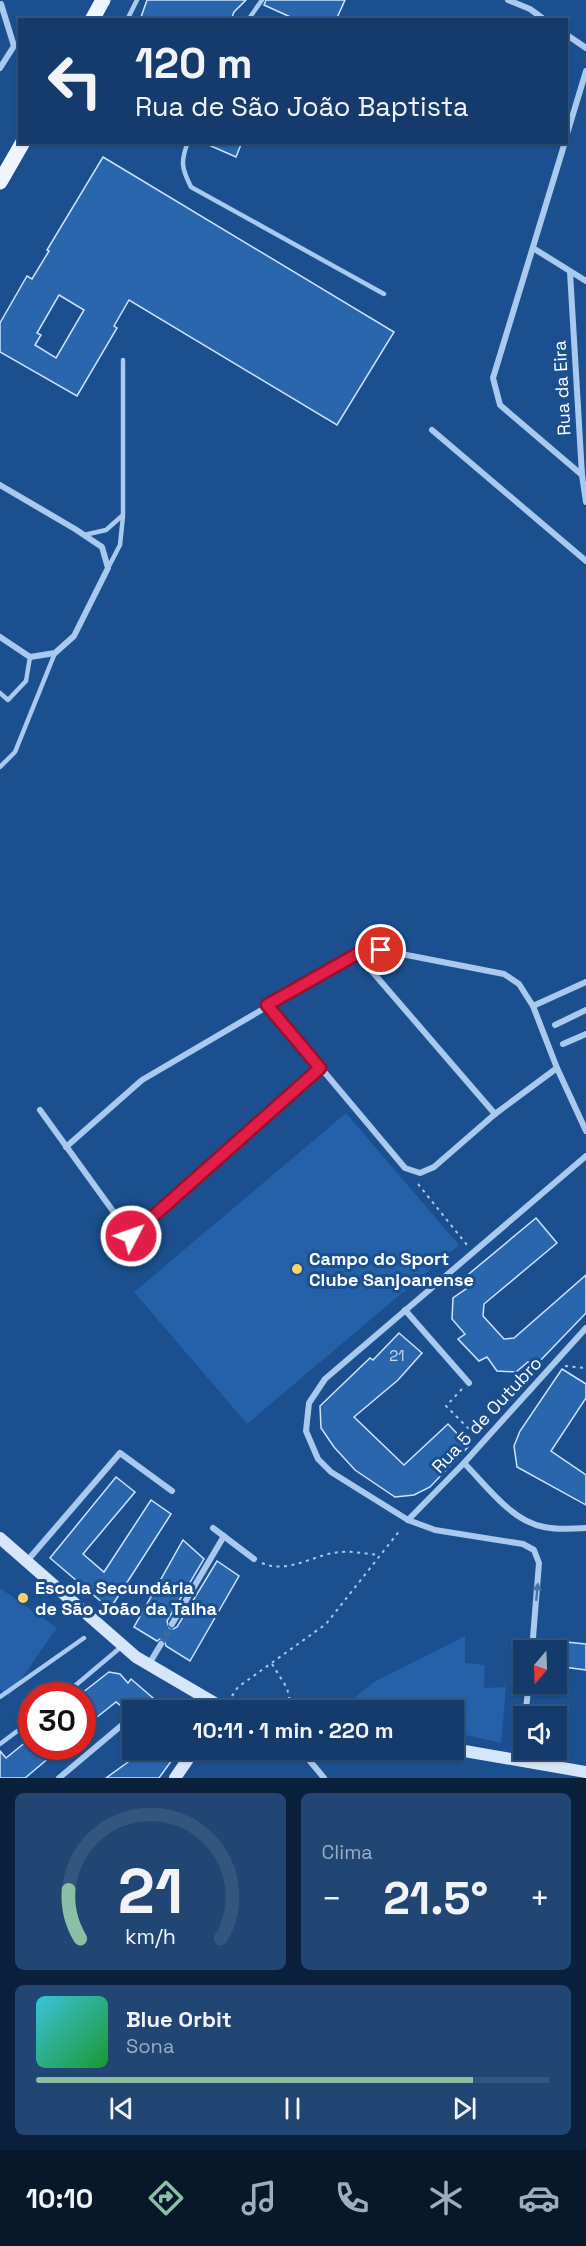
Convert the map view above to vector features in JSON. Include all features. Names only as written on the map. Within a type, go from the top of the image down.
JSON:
[{"type":"main road","points":[[93,18],[103,0]]},
{"type":"main road","points":[[0,182],[22,144]]},
{"type":"street","points":[[508,0],[530,9],[542,18]]},
{"type":"street","points":[[0,68],[14,46],[2,3]]},
{"type":"street","points":[[568,36],[586,48]]},
{"type":"street","points":[[568,131],[586,71]]},
{"type":"street","points":[[563,144],[493,378],[500,405],[582,475]]},
{"type":"street","points":[[533,248],[586,280]]},
{"type":"street","name":"Rua da Eira","points":[[570,272],[582,475],[586,502]]},
{"type":"street","points":[[432,430],[586,561]]},
{"type":"street","points":[[0,485],[102,548],[108,568],[74,636],[55,653],[30,657],[0,637]]},
{"type":"street","points":[[66,1147],[142,1080],[357,954],[381,950],[504,974],[519,984],[533,1006],[557,1068],[586,1131]]},
{"type":"street","points":[[357,954],[495,1114]]},
{"type":"street","points":[[533,1006],[586,982]]},
{"type":"street","points":[[267,1005],[405,1168],[420,1173],[434,1167],[495,1114],[557,1068]]},
{"type":"street","points":[[555,1025],[586,1010]]},
{"type":"street","points":[[563,1044],[586,1034]]},
{"type":"street","points":[[40,1110],[131,1236],[320,1068]]},
{"type":"street","points":[[533,1640],[539,1563],[534,1550],[523,1544],[435,1530],[408,1520],[331,1472],[318,1459],[306,1431],[309,1403],[325,1379],[586,1156]]},
{"type":"street","points":[[405,1310],[469,1383]]},
{"type":"street","name":"Rua 5 de Outubro","points":[[408,1520],[464,1463],[586,1328]]},
{"type":"street","points":[[27,1562],[120,1453],[172,1491]]},
{"type":"street","points":[[464,1463],[512,1512],[527,1520],[541,1527],[586,1528]]},
{"type":"street","points":[[213,1528],[254,1559]]},
{"type":"street","points":[[172,1624],[224,1536]]},
{"type":"street","points":[[0,1538],[136,1657],[207,1700]]},
{"type":"street","points":[[149,1665],[161,1644]]},
{"type":"street","points":[[59,1778],[122,1725]]},
{"type":"street","points":[[464,1751],[586,1772]]},
{"type":"street","points":[[175,1778],[187,1760]]},
{"type":"street","points":[[309,1760],[324,1778]]},
{"type":"lane","points":[[128,18],[136,0]]},
{"type":"lane","points":[[249,18],[262,0]]},
{"type":"lane","points":[[187,144],[182,156],[184,172],[191,187],[384,294]]},
{"type":"lane","points":[[108,568],[120,545],[123,515],[123,360]]},
{"type":"lane","points":[[84,535],[106,530],[123,515]]},
{"type":"lane","points":[[0,767],[15,752],[55,653]]},
{"type":"lane","points":[[0,693],[8,700],[26,681],[30,657]]},
{"type":"lane","points":[[0,1697],[84,1638]]},
{"type":"lane","points":[[80,1682],[123,1646]]},
{"type":"lane","points":[[0,1744],[18,1730]]},
{"type":"path","points":[[405,1168],[473,1252]]},
{"type":"path","points":[[554,1363],[586,1368]]},
{"type":"path","points":[[469,1383],[446,1406],[482,1442]]},
{"type":"path","points":[[229,1700],[238,1687],[327,1624],[408,1520]]},
{"type":"path","points":[[254,1559],[266,1565],[285,1566],[307,1562],[339,1551],[379,1555]]},
{"type":"path","points":[[272,1663],[287,1688],[290,1700]]},
{"type":"shaded area","name":"Campo do Sport Clube Sanjoanense","points":[[346,1113],[459,1245],[247,1424],[134,1292]]},
{"type":"shaded area","points":[[0,1588],[57,1628],[9,1696],[0,1689]]},
{"type":"shaded area","points":[[465,1636],[465,1663],[485,1665],[484,1688],[506,1687],[501,1743],[464,1735],[464,1700],[355,1700],[372,1683]]},
{"type":"building","points":[[147,0],[246,0],[234,12],[232,18],[141,18]]},
{"type":"building","points":[[266,0],[345,0],[337,18],[293,18],[264,5]]},
{"type":"building","points":[[207,144],[241,144],[236,157]]},
{"type":"building","points":[[103,157],[394,332],[337,425],[129,300],[114,326],[117,328],[77,396],[0,352],[0,323],[27,276],[32,279],[49,251],[47,250]],"holes":[[[59,295],[84,310],[56,358],[35,345],[41,335],[37,333]]]},
{"type":"building","points":[[536,1218],[557,1243],[484,1304],[483,1316],[504,1339],[514,1338],[586,1275],[586,1313],[535,1366],[528,1362],[516,1372],[497,1371],[487,1357],[479,1361],[458,1339],[465,1334],[452,1319],[453,1298],[470,1286],[464,1278]]},
{"type":"building","points":[[399,1333],[422,1353],[398,1380],[354,1417],[404,1465],[448,1424],[469,1446],[430,1487],[414,1495],[395,1497],[355,1470],[334,1447],[321,1428],[320,1406],[370,1358],[373,1360]]},
{"type":"building","points":[[562,1369],[586,1384],[586,1398],[551,1451],[586,1475],[586,1505],[517,1467],[514,1446],[520,1431]]},
{"type":"building","points":[[116,1477],[135,1492],[83,1554],[104,1572],[151,1500],[171,1514],[110,1609],[50,1558]]},
{"type":"building","points":[[183,1540],[204,1559],[167,1621],[169,1628],[177,1627],[217,1561],[239,1576],[190,1661],[166,1646],[164,1640],[157,1641],[134,1627]]},
{"type":"building","points":[[567,1642],[586,1644],[586,1670],[567,1667]]},
{"type":"building","points":[[109,1672],[120,1674],[128,1683],[131,1679],[155,1700],[122,1700],[122,1707],[116,1702],[96,1718],[96,1682]]},
{"type":"building","points":[[18,1748],[18,1760],[46,1760],[25,1778],[0,1778],[0,1751],[6,1758]]},
{"type":"building","points":[[127,1760],[172,1760],[159,1778],[106,1778],[128,1762]]},
{"type":"tunnel","points":[[161,1644],[172,1624]]},
{"type":"place","name":"Campo do Sport Clube Sanjoanense","points":[[297,1269]]},
{"type":"place","name":"Escola Secundária de São João da Talha","points":[[23,1598]]},
{"type":"route","points":[[131,1236],[320,1068],[267,1005],[357,954],[381,950]]}]
